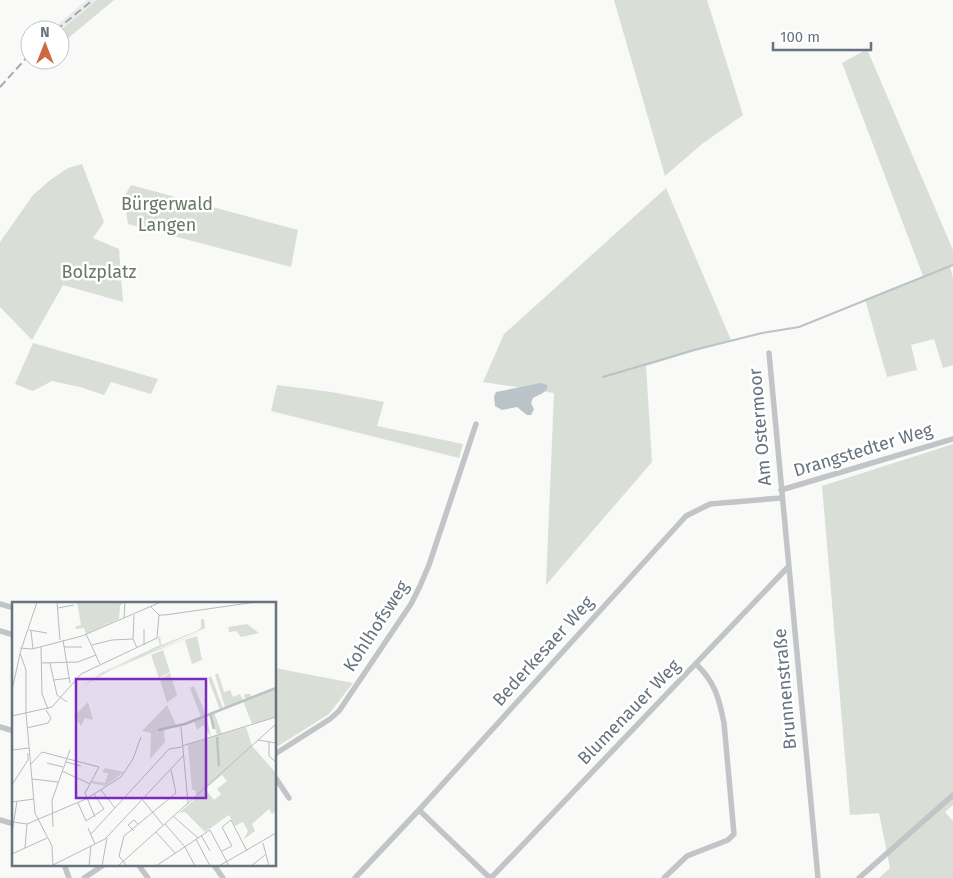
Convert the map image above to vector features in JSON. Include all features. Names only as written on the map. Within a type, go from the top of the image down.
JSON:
[{"type":"street","name":"Am Ostermoor","points":[[769,353],[782,498]]},
{"type":"street","name":"Kohlhofsweg","points":[[276,753],[330,719],[339,711],[410,604],[429,565],[476,424]]},
{"type":"street","name":"Drangstedter Weg","points":[[781,490],[953,439]]},
{"type":"street","name":"Brunnenstraße","points":[[782,498],[818,878]]},
{"type":"street","name":"Bederkesaer Weg","points":[[355,878],[686,516],[710,504],[782,498]]},
{"type":"street","name":"Blumenauer Weg","points":[[491,878],[788,567]]},
{"type":"street","points":[[664,878],[687,856],[728,840],[734,834],[724,723],[715,689],[708,676],[696,664]]},
{"type":"street","points":[[276,778],[289,798]]},
{"type":"street","points":[[859,878],[953,795]]},
{"type":"street","points":[[419,810],[491,878]]},
{"type":"street","points":[[84,878],[102,866]]},
{"type":"street","points":[[139,866],[148,878]]},
{"type":"street","points":[[214,866],[223,878]]},
{"type":"shaded area","points":[[87,0],[97,0],[70,23],[70,20],[63,20]]},
{"type":"shaded area","points":[[541,383],[547,385],[547,389],[533,398],[531,403],[534,409],[531,415],[527,415],[517,407],[502,410],[495,406],[494,397],[496,392]]},
{"type":"green space","points":[[97,0],[114,0],[70,37],[70,23]]},
{"type":"green space","points":[[614,0],[707,0],[743,115],[702,144],[665,176]]},
{"type":"green space","points":[[867,49],[953,250],[953,265],[950,266],[953,278],[953,365],[943,368],[934,339],[911,345],[917,370],[887,377],[865,299],[923,276],[842,63]]},
{"type":"green space","name":"Bolzplatz","points":[[82,164],[104,222],[93,238],[119,249],[123,302],[63,285],[32,340],[0,307],[0,242],[33,195],[68,168]]},
{"type":"green space","name":"Bürgerwald Langen","points":[[131,185],[298,230],[291,267],[128,224],[124,197]]},
{"type":"green space","points":[[666,188],[731,340],[646,366],[652,462],[546,585],[554,393],[483,382],[504,334]]},
{"type":"green space","points":[[33,343],[158,379],[151,394],[111,382],[104,395],[52,381],[33,391],[15,384]]},
{"type":"green space","points":[[277,385],[331,392],[384,402],[377,426],[463,444],[459,458],[271,411]]},
{"type":"green space","points":[[953,444],[953,805],[945,812],[953,821],[953,878],[879,878],[890,868],[879,813],[850,815],[822,486]]},
{"type":"green space","points":[[276,668],[353,683],[329,714],[276,747]]},
{"type":"waterway","points":[[603,377],[694,350],[762,333],[799,327],[953,265]]},
{"type":"railway","points":[[68,20],[93,0]]},
{"type":"railway","points":[[0,87],[20,65]]}]
